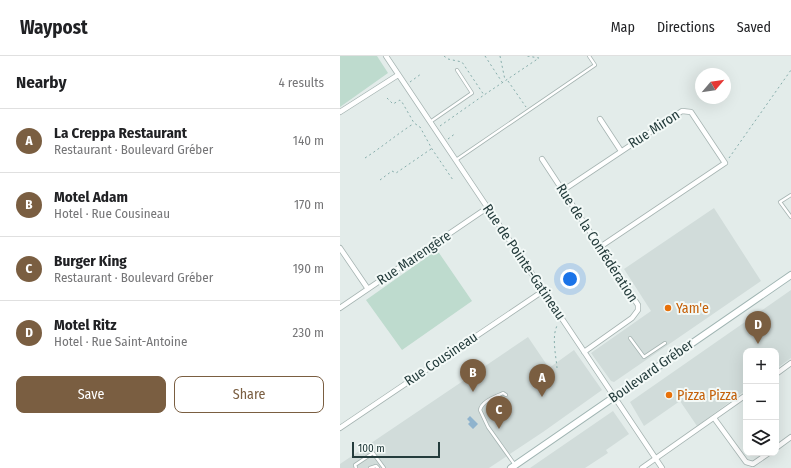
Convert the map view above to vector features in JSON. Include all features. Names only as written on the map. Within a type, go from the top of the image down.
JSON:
[{"type":"main road","name":"Boulevard Gréber","points":[[513,466],[791,275]]},
{"type":"street","name":"Rue de Pointe-Gatineau","points":[[386,56],[662,468]]},
{"type":"street","points":[[340,112],[398,75]]},
{"type":"street","name":"Rue Miron","points":[[562,190],[682,111],[688,110],[691,112],[725,163]]},
{"type":"street","points":[[600,119],[622,150]]},
{"type":"street","name":"Rue de la Confédération","points":[[542,160],[635,299],[638,310],[632,318],[584,352]]},
{"type":"street","points":[[600,246],[725,163]]},
{"type":"street","name":"Rue Marengère","points":[[340,308],[488,208]]},
{"type":"street","points":[[340,248],[368,289]]},
{"type":"street","name":"Rue Cousineau","points":[[340,428],[543,291]]},
{"type":"street","points":[[779,372],[791,363]]},
{"type":"street","points":[[642,468],[743,397]]},
{"type":"street","points":[[714,418],[746,462],[754,464],[765,456]]},
{"type":"street","points":[[779,446],[791,437]]},
{"type":"lane","points":[[456,161],[595,65],[589,56]]},
{"type":"lane","points":[[430,122],[472,93],[456,70]]},
{"type":"lane","points":[[791,195],[780,202],[791,217]]},
{"type":"lane","points":[[630,338],[644,357],[665,344]]},
{"type":"lane","points":[[506,395],[503,393],[489,400],[481,406],[480,410],[488,427],[513,466]]},
{"type":"lane","points":[[356,468],[355,465],[373,453],[384,468]]},
{"type":"lane","points":[[370,468],[376,466],[378,468]]},
{"type":"path","points":[[444,56],[448,59],[462,62],[484,95]]},
{"type":"path","points":[[485,56],[502,83]]},
{"type":"path","points":[[500,56],[506,80],[529,111]]},
{"type":"path","points":[[440,126],[539,58],[527,56]]},
{"type":"path","points":[[725,163],[791,70]]},
{"type":"path","points":[[410,82],[421,74]]},
{"type":"path","points":[[387,98],[393,104],[400,100],[402,102],[414,123],[420,126],[432,149],[454,180]]},
{"type":"path","points":[[365,158],[388,143],[390,138],[414,123]]},
{"type":"path","points":[[448,139],[456,134]]},
{"type":"path","points":[[380,180],[392,171],[399,171],[432,149]]},
{"type":"path","points":[[557,368],[555,337],[558,323]]},
{"type":"shaded area","points":[[714,208],[761,281],[614,382],[611,381],[591,353],[651,311],[624,269]]},
{"type":"shaded area","points":[[791,290],[791,358],[779,367],[779,348],[743,348],[743,392],[697,426],[680,401],[644,426],[630,402]]},
{"type":"shaded area","points":[[528,337],[549,368],[574,350],[602,390],[489,468],[340,468],[340,464]]},
{"type":"shaded area","points":[[613,411],[629,434],[606,450],[608,453],[585,468],[530,468]]},
{"type":"green space","points":[[340,56],[377,56],[388,73],[340,107]]},
{"type":"green space","points":[[437,250],[472,301],[402,350],[366,300]]},
{"type":"water","points":[[470,416],[478,424],[473,429],[468,424],[470,422],[467,419]]},
{"type":"place","name":"Yam'e","points":[[668,308]]},
{"type":"place","name":"Motel Ritz","points":[[758,344]]},
{"type":"place","name":"Motel Adam","points":[[473,392]]},
{"type":"place","name":"Pizza Pizza","points":[[669,395]]},
{"type":"place","name":"La Creppa Restaurant","points":[[542,397]]},
{"type":"place","name":"Burger King","points":[[499,429]]}]
